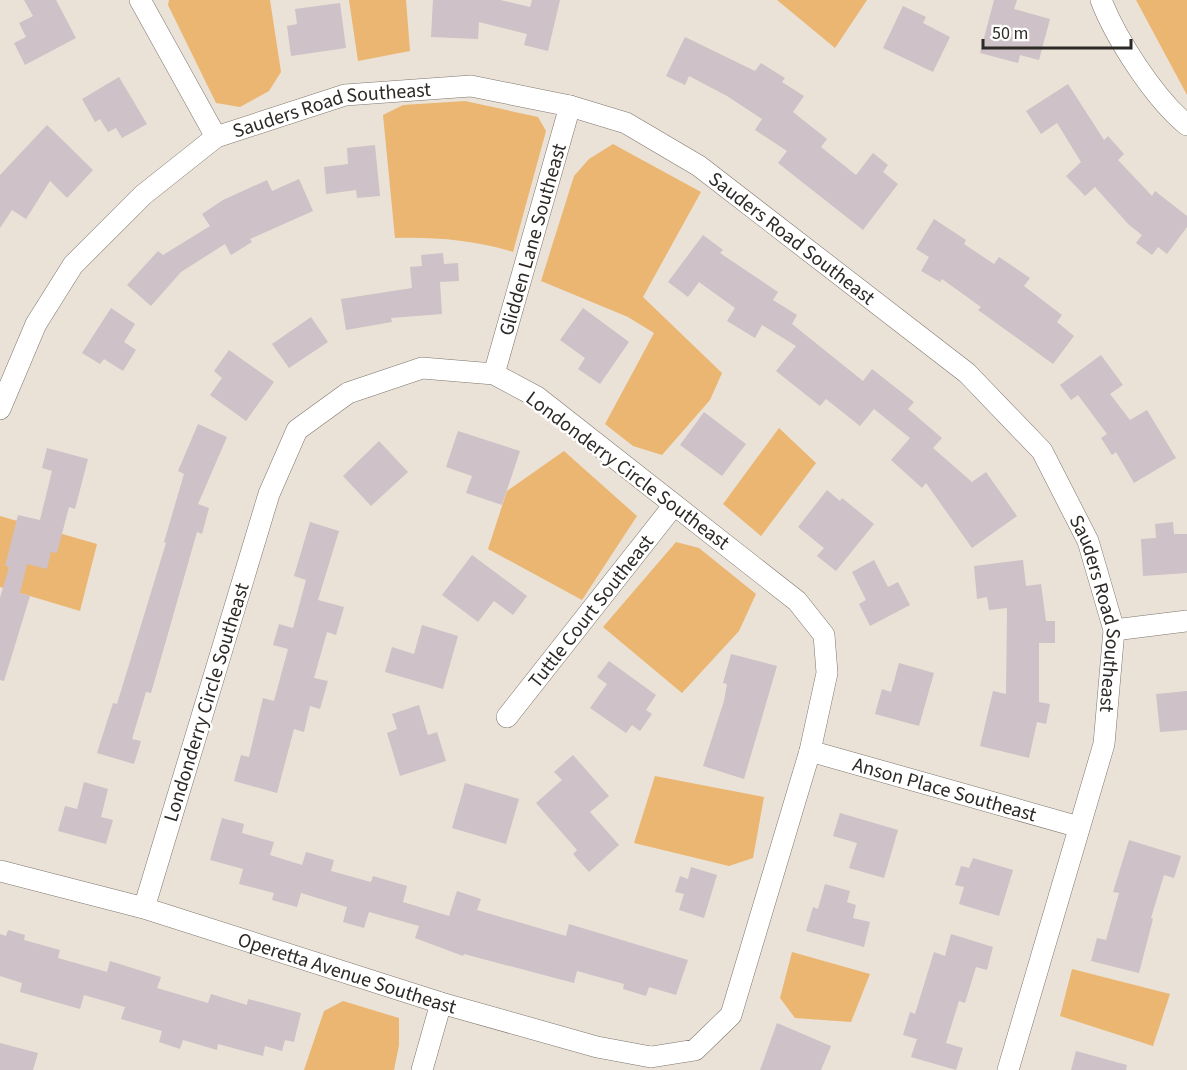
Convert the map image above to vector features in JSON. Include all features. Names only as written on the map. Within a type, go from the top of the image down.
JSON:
[{"type":"street","points":[[140,0],[216,137]]},
{"type":"street","points":[[1101,0],[1117,34],[1170,111],[1187,125]]},
{"type":"street","name":"Sauders Road Southeast","points":[[0,409],[36,324],[73,265],[143,195],[216,137],[345,95],[471,86],[570,106],[626,123],[699,166],[967,374],[1042,451],[1088,542],[1114,630],[1104,744],[1008,1070]]},
{"type":"street","name":"Glidden Lane Southeast","points":[[494,374],[570,106]]},
{"type":"street","name":"Londonderry Circle Southeast","points":[[144,908],[269,494],[297,430],[348,393],[422,368],[494,374],[537,397],[797,601],[824,636],[827,673],[810,751],[731,1015],[695,1050]]},
{"type":"street","name":"Tuttle Court Southeast","points":[[507,717],[674,505]]},
{"type":"street","points":[[1114,630],[1187,621]]},
{"type":"street","name":"Anson Place Southeast","points":[[810,751],[1079,827]]},
{"type":"street","name":"Operetta Avenue Southeast","points":[[0,871],[144,908],[441,1003],[597,1047],[651,1057],[695,1050]]},
{"type":"street","points":[[422,1070],[441,1003]]},
{"type":"shaded area","points":[[169,0],[270,0],[281,72],[269,91],[240,107],[216,103],[168,5]]},
{"type":"shaded area","points":[[349,0],[406,0],[410,51],[358,61]]},
{"type":"shaded area","points":[[777,0],[867,0],[835,48]]},
{"type":"shaded area","points":[[1136,0],[1187,0],[1187,95]]},
{"type":"shaded area","points":[[465,101],[538,117],[546,131],[513,252],[454,240],[395,238],[383,115],[403,105]]},
{"type":"shaded area","points":[[613,144],[701,192],[643,297],[722,373],[710,400],[662,455],[633,446],[605,424],[654,333],[628,317],[541,281],[574,176],[589,159]]},
{"type":"shaded area","points":[[779,428],[816,463],[761,536],[723,504]]},
{"type":"shaded area","points":[[564,451],[637,516],[582,600],[488,549],[507,491]]},
{"type":"shaded area","points":[[0,516],[97,544],[80,611],[0,587]]},
{"type":"shaded area","points":[[676,542],[699,548],[756,594],[739,631],[682,693],[603,627]]},
{"type":"shaded area","points":[[655,776],[764,797],[753,858],[729,866],[634,843]]},
{"type":"shaded area","points":[[792,952],[870,974],[851,1022],[795,1018],[780,998]]},
{"type":"shaded area","points":[[1072,969],[1170,994],[1153,1046],[1060,1016]]},
{"type":"shaded area","points":[[343,1001],[399,1018],[399,1045],[394,1070],[304,1070],[324,1011]]},
{"type":"building","points":[[24,0],[56,0],[76,38],[25,65],[14,43],[26,37],[19,23],[33,16]]},
{"type":"building","points":[[433,0],[500,0],[530,7],[532,0],[560,0],[548,51],[524,45],[527,34],[479,22],[478,39],[431,37]]},
{"type":"building","points":[[994,0],[1017,0],[1014,9],[1050,19],[1039,60],[1020,55],[1018,63],[980,53]]},
{"type":"building","points":[[340,3],[346,48],[291,56],[287,26],[297,24],[295,9]]},
{"type":"building","points":[[903,6],[926,17],[923,23],[950,37],[933,72],[883,48]]},
{"type":"building","points":[[685,37],[755,71],[761,63],[785,78],[782,82],[804,96],[793,112],[827,139],[821,147],[856,175],[873,153],[888,165],[883,172],[898,184],[863,230],[778,163],[787,151],[755,130],[762,119],[727,96],[689,76],[685,85],[666,76]]},
{"type":"building","points":[[119,77],[147,124],[122,138],[116,128],[108,132],[100,119],[95,122],[82,99]]},
{"type":"building","points":[[1068,84],[1104,140],[1108,136],[1124,154],[1118,160],[1152,196],[1155,191],[1187,216],[1187,227],[1167,254],[1158,247],[1152,255],[1136,243],[1142,235],[1129,225],[1095,187],[1085,196],[1066,176],[1081,162],[1057,123],[1041,134],[1026,111]]},
{"type":"building","points":[[47,125],[93,170],[67,198],[50,181],[26,219],[12,210],[0,228],[0,175]]},
{"type":"building","points":[[375,145],[380,196],[357,198],[356,190],[326,194],[324,167],[348,164],[347,148]]},
{"type":"building","points":[[299,179],[313,211],[250,239],[252,242],[231,255],[225,244],[181,272],[151,306],[127,285],[158,251],[163,255],[210,226],[202,214],[223,200],[267,180],[272,191]]},
{"type":"building","points":[[934,219],[966,240],[964,244],[994,264],[999,257],[1030,278],[1024,286],[1062,315],[1057,322],[1074,336],[1053,364],[978,310],[981,307],[942,279],[940,282],[921,271],[929,257],[916,249]]},
{"type":"building","points":[[703,235],[723,250],[720,253],[778,292],[773,300],[797,315],[792,324],[863,381],[872,369],[914,402],[908,409],[942,438],[933,448],[972,482],[986,472],[1017,516],[972,548],[926,483],[922,488],[891,460],[910,438],[874,409],[860,426],[826,399],[820,406],[776,371],[796,346],[762,325],[755,338],[727,321],[735,308],[699,282],[688,297],[668,282]]},
{"type":"building","points":[[443,253],[444,264],[458,263],[459,281],[440,282],[442,314],[391,318],[392,322],[346,330],[341,299],[412,288],[410,267],[422,266],[421,255]]},
{"type":"building","points":[[111,308],[135,324],[124,342],[136,350],[123,371],[104,359],[100,364],[82,353]]},
{"type":"building","points":[[583,308],[629,342],[600,384],[578,369],[585,358],[560,340]]},
{"type":"building","points":[[311,317],[328,342],[289,368],[272,344]]},
{"type":"building","points":[[229,350],[274,382],[246,421],[210,395],[222,378],[214,371]]},
{"type":"building","points":[[1101,355],[1123,385],[1110,394],[1130,420],[1147,410],[1176,458],[1134,483],[1116,452],[1112,455],[1101,438],[1107,434],[1078,395],[1071,400],[1060,385]]},
{"type":"building","points":[[704,412],[746,444],[722,476],[680,445]]},
{"type":"building","points":[[198,424],[227,437],[198,504],[209,508],[202,534],[197,532],[151,693],[146,692],[132,739],[141,741],[134,764],[97,753],[113,703],[117,704],[166,543],[164,542],[184,474],[178,471]]},
{"type":"building","points":[[458,431],[520,451],[502,505],[466,493],[472,476],[446,467]]},
{"type":"building","points":[[379,441],[408,472],[371,506],[343,476]]},
{"type":"building","points":[[47,448],[88,459],[75,509],[69,507],[57,553],[51,552],[47,569],[27,564],[20,593],[30,596],[4,681],[0,680],[0,598],[9,567],[5,566],[18,515],[40,520],[52,471],[42,468]]},
{"type":"building","points":[[827,490],[840,501],[842,498],[874,524],[836,571],[817,556],[824,548],[798,527]]},
{"type":"building","points":[[310,522],[339,531],[318,600],[344,607],[336,635],[327,632],[314,678],[328,681],[320,709],[310,706],[304,732],[294,729],[277,793],[234,781],[241,755],[249,757],[263,698],[274,701],[288,649],[273,645],[279,624],[293,628],[306,580],[294,576]]},
{"type":"building","points":[[1173,522],[1174,534],[1187,534],[1187,573],[1143,576],[1141,539],[1156,538],[1155,524]]},
{"type":"building","points":[[472,555],[527,596],[513,615],[494,601],[478,622],[442,595]]},
{"type":"building","points":[[874,560],[888,587],[898,582],[910,605],[870,626],[859,604],[866,600],[852,572]]},
{"type":"building","points":[[1023,560],[1026,586],[1041,584],[1046,621],[1055,621],[1055,643],[1039,643],[1039,702],[1050,704],[1046,724],[1037,722],[1029,758],[980,746],[993,691],[1006,694],[1007,608],[989,610],[987,597],[977,599],[974,566]]},
{"type":"building","points":[[422,625],[458,636],[443,689],[385,672],[392,647],[414,654]]},
{"type":"building","points":[[731,654],[777,666],[744,779],[703,766],[724,701],[727,684],[723,683]]},
{"type":"building","points":[[609,661],[656,695],[646,710],[652,714],[640,731],[632,725],[626,733],[590,708],[607,684],[597,677]]},
{"type":"building","points":[[899,663],[934,673],[919,726],[875,714],[882,689],[891,692]]},
{"type":"building","points":[[1187,691],[1187,730],[1160,732],[1156,694]]},
{"type":"building","points":[[419,705],[428,735],[437,732],[446,761],[400,776],[387,733],[397,729],[392,714]]},
{"type":"building","points":[[573,755],[609,796],[590,812],[619,845],[589,872],[573,854],[577,850],[536,803],[562,780],[554,772]]},
{"type":"building","points":[[84,782],[108,789],[101,817],[113,820],[106,844],[58,831],[65,806],[77,809]]},
{"type":"building","points":[[465,783],[519,799],[506,844],[452,828]]},
{"type":"building","points":[[840,813],[898,830],[884,878],[849,868],[857,843],[833,836]]},
{"type":"building","points":[[222,818],[244,824],[242,833],[274,842],[270,855],[302,865],[306,852],[334,860],[331,871],[371,882],[373,876],[407,886],[403,902],[449,916],[457,891],[481,899],[477,910],[566,936],[569,924],[688,960],[676,995],[649,987],[646,996],[623,989],[624,984],[577,971],[574,983],[464,954],[463,956],[415,938],[419,926],[369,912],[364,928],[343,922],[347,907],[301,893],[297,907],[272,900],[274,893],[239,884],[243,869],[210,860]]},
{"type":"building","points":[[1129,840],[1181,856],[1174,878],[1164,875],[1151,918],[1153,919],[1139,973],[1091,961],[1097,938],[1106,940],[1119,893],[1113,892]]},
{"type":"building","points":[[973,858],[1013,870],[999,916],[959,904],[964,887],[955,885],[961,866],[969,868]]},
{"type":"building","points":[[691,867],[717,875],[704,918],[679,910],[684,894],[675,892],[680,876],[688,879]]},
{"type":"building","points":[[825,884],[850,891],[847,902],[856,905],[853,918],[870,922],[864,947],[806,931],[813,907],[818,909]]},
{"type":"building","points":[[8,930],[25,935],[24,940],[60,950],[58,958],[107,972],[110,961],[161,977],[157,988],[208,1003],[211,994],[247,1005],[248,999],[301,1013],[294,1042],[285,1040],[282,1051],[265,1046],[263,1056],[218,1044],[217,1050],[183,1040],[180,1049],[159,1042],[162,1031],[121,1019],[125,1007],[84,995],[80,1009],[20,992],[22,983],[0,976],[0,934],[6,936]]},
{"type":"building","points":[[951,934],[993,947],[987,970],[976,967],[965,1003],[959,1001],[946,1043],[963,1048],[956,1070],[911,1057],[917,1039],[903,1035],[910,1012],[915,1014],[934,952],[945,956]]},
{"type":"building","points":[[777,1023],[831,1046],[821,1070],[760,1070]]},
{"type":"building","points":[[0,1043],[38,1053],[33,1070],[0,1070]]},
{"type":"building","points":[[1076,1051],[1127,1065],[1126,1070],[1071,1070]]}]
